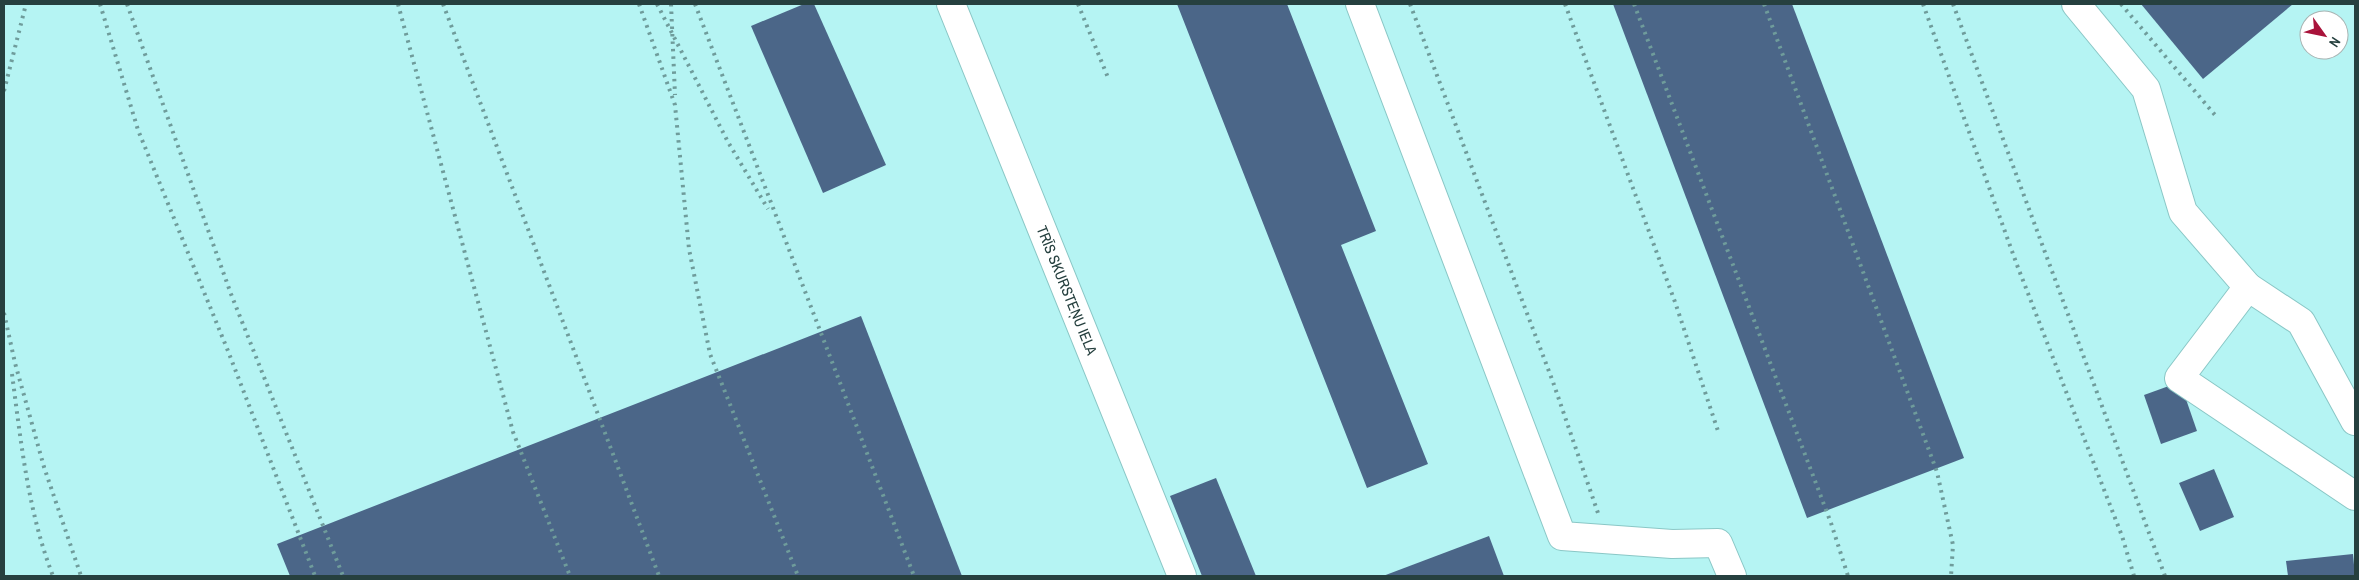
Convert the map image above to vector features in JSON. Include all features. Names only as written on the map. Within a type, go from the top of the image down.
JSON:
[{"type":"street","name":"TRĪS SKURSTEŅU IELA","points":[[951,4],[1182,576]]},
{"type":"street","points":[[1360,4],[1562,536],[1672,544],[1718,543],[1732,576]]},
{"type":"street","points":[[2076,4],[2146,89],[2183,212],[2248,287],[2301,322],[2355,421]]},
{"type":"street","points":[[2248,287],[2179,378],[2355,496]]},
{"type":"building","points":[[804,4],[814,4],[886,165],[823,193],[751,26]]},
{"type":"building","points":[[1177,4],[1287,4],[1376,231],[1341,245],[1428,464],[1367,488]]},
{"type":"building","points":[[1613,4],[1792,4],[1964,458],[1807,518]]},
{"type":"building","points":[[2141,4],[2293,4],[2203,79]]},
{"type":"building","points":[[861,316],[962,576],[290,576],[277,544]]},
{"type":"building","points":[[2180,382],[2197,431],[2161,444],[2144,395]]},
{"type":"building","points":[[2214,469],[2234,517],[2200,531],[2179,483]]},
{"type":"building","points":[[1216,478],[1256,576],[1202,576],[1170,496]]},
{"type":"building","points":[[1489,536],[1504,576],[1383,576]]},
{"type":"building","points":[[2353,554],[2355,576],[2288,576],[2286,561]]},
{"type":"railway","points":[[4,91],[26,4]]},
{"type":"railway","points":[[100,4],[138,130],[228,351],[315,576]]},
{"type":"railway","points":[[127,4],[231,294],[343,576]]},
{"type":"railway","points":[[398,4],[513,432],[570,576]]},
{"type":"railway","points":[[443,4],[659,576]]},
{"type":"railway","points":[[639,4],[675,105],[689,249],[710,354],[798,576]]},
{"type":"railway","points":[[657,4],[728,142],[768,209]]},
{"type":"railway","points":[[671,4],[675,95]]},
{"type":"railway","points":[[695,4],[914,576]]},
{"type":"railway","points":[[1078,4],[1109,80]]},
{"type":"railway","points":[[1410,4],[1553,382],[1599,516]]},
{"type":"railway","points":[[1565,4],[1675,302],[1718,431]]},
{"type":"railway","points":[[1634,4],[1831,523],[1848,576]]},
{"type":"railway","points":[[1764,4],[1937,472],[1953,545],[1951,576]]},
{"type":"railway","points":[[1923,4],[2017,265],[2122,536],[2134,576]]},
{"type":"railway","points":[[1953,4],[2165,576]]},
{"type":"railway","points":[[2121,4],[2215,115]]},
{"type":"railway","points":[[4,313],[15,363],[44,467],[81,576]]},
{"type":"railway","points":[[12,374],[31,502],[44,552],[53,576]]}]
